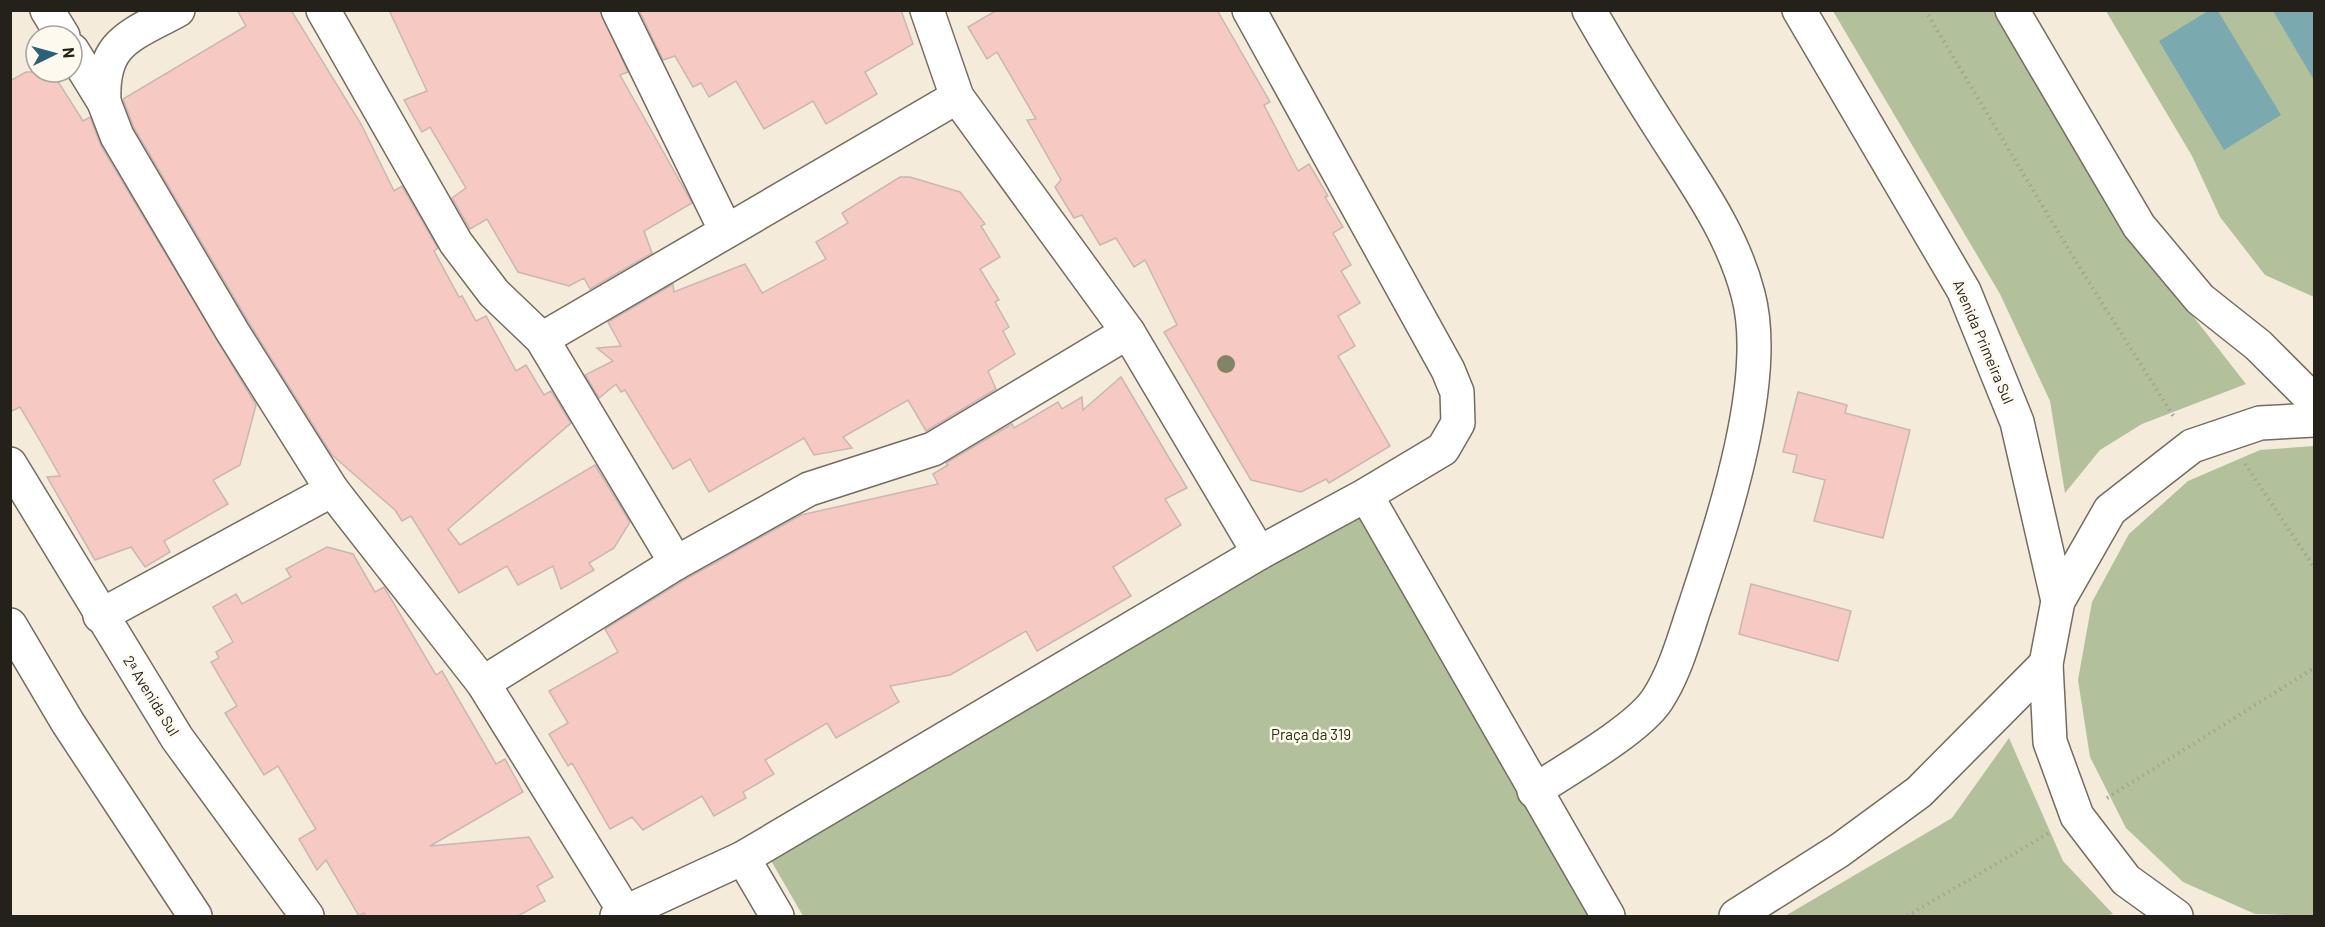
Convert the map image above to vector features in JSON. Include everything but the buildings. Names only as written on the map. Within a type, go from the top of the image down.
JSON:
[{"type":"street","points":[[47,10],[56,24]]},
{"type":"street","points":[[104,102],[103,76],[110,57],[122,41],[178,10]]},
{"type":"street","points":[[323,10],[456,243],[494,293],[542,339],[676,563]]},
{"type":"street","points":[[618,10],[726,231]]},
{"type":"street","points":[[927,10],[957,98],[1128,332],[1259,553]]},
{"type":"street","points":[[84,70],[104,102],[123,146],[232,331],[332,490],[483,683],[621,914],[743,858],[1259,553],[1366,495],[1443,449],[1458,423],[1457,392],[1448,370],[1249,10]]},
{"type":"street","points":[[1534,791],[1609,742],[1634,722],[1657,701],[1673,669],[1706,573],[1732,483],[1749,400],[1754,339],[1749,295],[1727,232],[1635,89],[1589,10]]},
{"type":"street","name":"Avenida Primeira Sul","points":[[1799,10],[1964,291],[2017,422],[2058,601]]},
{"type":"street","points":[[2012,10],[2139,226],[2200,299],[2258,345],[2314,402]]},
{"type":"street","points":[[542,339],[957,98]]},
{"type":"street","points":[[483,683],[676,563],[809,489],[933,449],[1128,332]]},
{"type":"street","points":[[2176,916],[2126,880],[2077,816],[2050,742],[2046,664],[2058,601],[2110,510],[2192,446],[2260,423],[2314,420]]},
{"type":"street","name":"2ᵃ Avenida Sul","points":[[10,465],[100,616],[177,738],[307,916]]},
{"type":"street","points":[[100,616],[332,490]]},
{"type":"street","points":[[1366,495],[1534,791],[1609,915]]},
{"type":"street","points":[[10,625],[68,723],[195,916]]},
{"type":"street","points":[[1736,916],[1840,850],[1919,792],[2046,664]]},
{"type":"street","points":[[743,858],[777,916]]},
{"type":"path","points":[[1925,10],[2078,265],[2192,446]]},
{"type":"path","points":[[2243,461],[2314,567]]},
{"type":"path","points":[[1907,916],[2077,816],[2314,668]]},
{"type":"green space","points":[[1833,11],[1996,11],[2135,242],[2246,384],[2142,424],[2100,450],[2065,493],[2050,401],[2000,294]]},
{"type":"green space","points":[[2106,11],[2314,11],[2314,297],[2265,275],[2220,217],[2192,156]]},
{"type":"green space","points":[[2314,446],[2314,916],[2255,914],[2183,882],[2126,828],[2090,757],[2078,680],[2092,602],[2129,534],[2188,481],[2260,450]]},
{"type":"green space","name":"Praça da 319","points":[[1378,488],[1623,916],[803,916],[762,845]]},
{"type":"green space","points":[[2009,738],[2063,861],[2113,914],[2104,916],[1785,916],[1952,818]]},
{"type":"water","points":[[2208,11],[2218,11],[2281,115],[2224,150],[2159,41]]},
{"type":"water","points":[[2273,11],[2314,11],[2314,80]]}]
